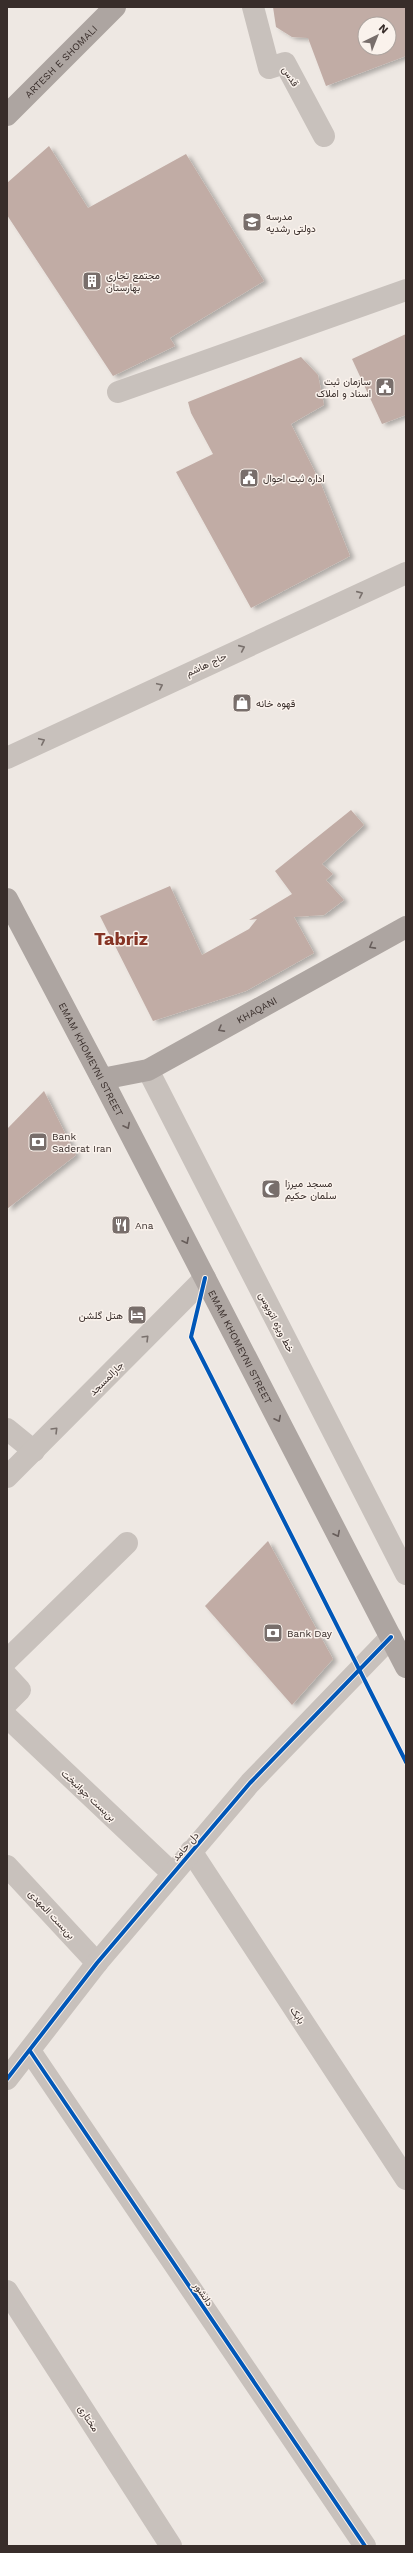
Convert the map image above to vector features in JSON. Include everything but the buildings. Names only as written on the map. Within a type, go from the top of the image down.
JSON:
[{"type":"main road","name":"ARTESH E SHOMALI","points":[[7,115],[115,7]]},
{"type":"main road","name":"EMAM KHOMEYNI STREET","points":[[7,899],[102,1079],[406,1667]]},
{"type":"main road","name":"KHAQANI","points":[[102,1079],[148,1070],[406,927]]},
{"type":"street","name":"قدس","points":[[253,7],[269,68],[285,63],[324,136]]},
{"type":"street","points":[[118,392],[406,290]]},
{"type":"street","name":"حاج هاشم","points":[[7,758],[406,573]]},
{"type":"street","name":"خط ویژه اتوبوس","points":[[148,1070],[406,1574]]},
{"type":"street","name":"جارالمسجد","points":[[7,1477],[205,1278]]},
{"type":"street","points":[[7,1429],[34,1450]]},
{"type":"street","points":[[7,1660],[127,1543]]},
{"type":"street","name":"دل حامد","points":[[7,2077],[30,2051],[98,1963],[191,1851],[304,1725],[391,1637]]},
{"type":"street","points":[[7,1676],[20,1690],[7,1703]]},
{"type":"street","name":"بن‌بست جوانبخت","points":[[7,1716],[172,1873]]},
{"type":"street","name":"بابک","points":[[191,1851],[406,2179]]},
{"type":"street","name":"بن‌بست المهدی","points":[[7,1866],[98,1963]]},
{"type":"street","name":"دانشور","points":[[30,2051],[364,2546]]},
{"type":"street","name":"مختاری","points":[[7,2291],[171,2546]]},
{"type":"cycle path","points":[[205,1278],[191,1337],[406,1762]]},
{"type":"cycle path","points":[[7,2079],[97,1963],[250,1783],[391,1637]]},
{"type":"cycle path","points":[[30,2051],[365,2546]]},
{"type":"place","name":"مدرسه دولتی رشدیه","points":[[252,222]]},
{"type":"place","name":"مجتمع تجاری بهارستان","points":[[92,281]]},
{"type":"place","name":"سازمان ثبت اسناد و املاک","points":[[385,387]]},
{"type":"place","name":"اداره ثبت احوال","points":[[249,478]]},
{"type":"place","name":"قهوه خانه","points":[[242,703]]},
{"type":"place","name":"Bank Saderat Iran","points":[[38,1142]]},
{"type":"place","name":"مسجد میرزا سلمان حکیم","points":[[271,1189]]},
{"type":"place","name":"Ana","points":[[121,1225]]},
{"type":"place","name":"هتل گلشن","points":[[137,1315]]},
{"type":"place","name":"Bank Day","points":[[273,1633]]},
{"type":"district","name":"Tabriz","points":[[121,939]]}]
